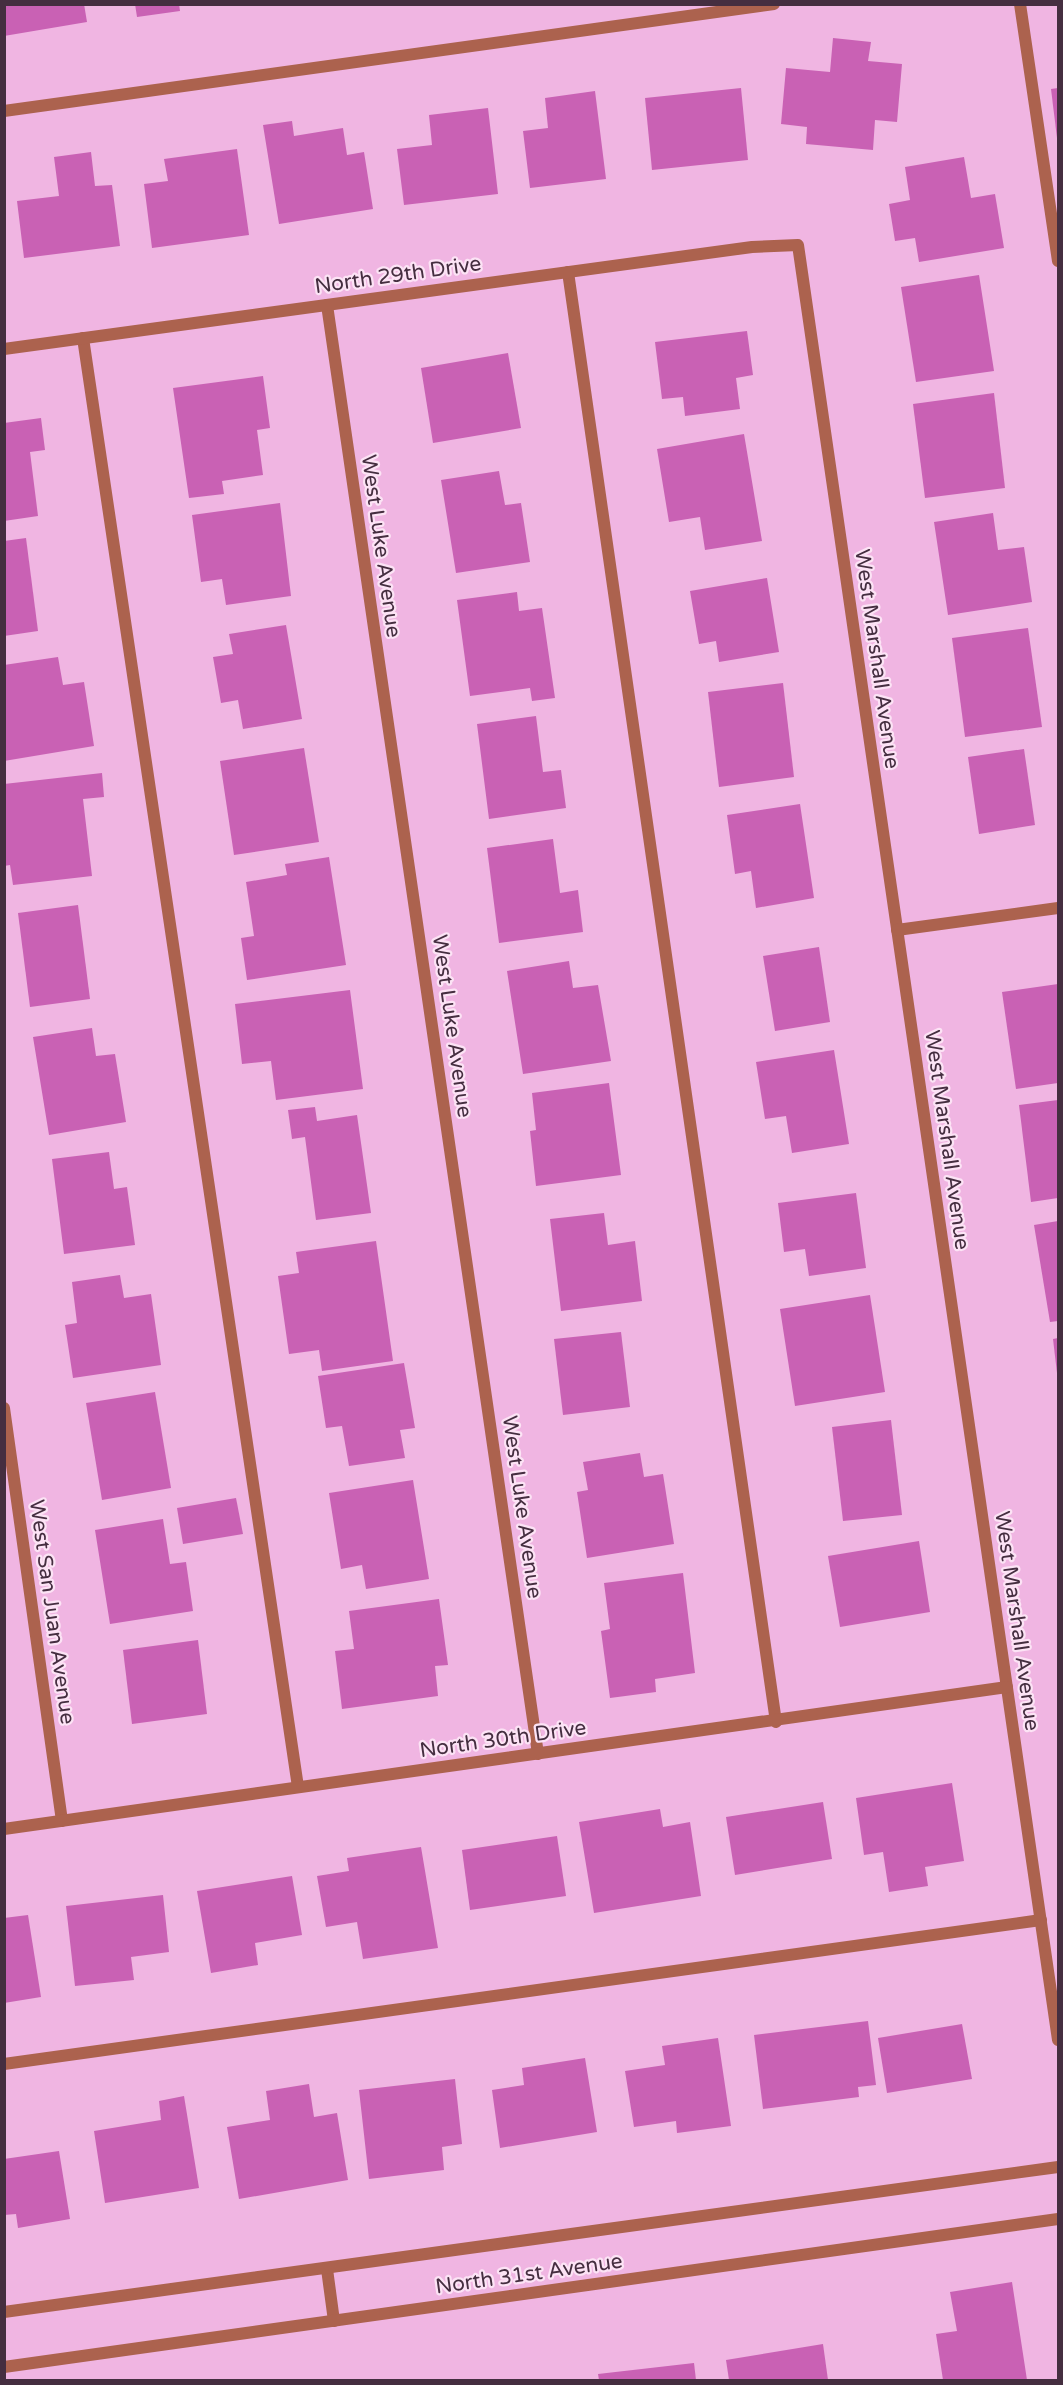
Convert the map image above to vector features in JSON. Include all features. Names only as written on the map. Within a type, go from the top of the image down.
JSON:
[{"type":"street","points":[[4,111],[774,4]]},
{"type":"street","points":[[1020,4],[1059,261]]},
{"type":"street","name":"North 29th Drive","points":[[4,349],[752,247],[798,245]]},
{"type":"street","name":"West Marshall Avenue","points":[[798,245],[1059,2040]]},
{"type":"street","points":[[568,272],[776,1722]]},
{"type":"street","name":"West Luke Avenue","points":[[327,305],[538,1754]]},
{"type":"street","points":[[83,338],[298,1786]]},
{"type":"street","points":[[897,930],[1059,908]]},
{"type":"street","name":"West San Juan Avenue","points":[[4,1408],[62,1821]]},
{"type":"street","name":"North 30th Drive","points":[[4,1829],[298,1786],[776,1722],[1007,1687]]},
{"type":"street","points":[[4,2064],[1041,1920]]},
{"type":"street","name":"North 31st Avenue","points":[[4,2312],[1059,2167]]},
{"type":"street","name":"North 31st Avenue","points":[[4,2367],[1059,2219]]},
{"type":"street","points":[[327,2269],[334,2321]]},
{"type":"building","points":[[4,4],[84,4],[87,22],[4,36]]},
{"type":"building","points":[[135,4],[179,4],[180,11],[137,17]]},
{"type":"building","points":[[833,38],[871,42],[868,61],[902,64],[897,122],[875,120],[873,150],[806,144],[807,127],[781,124],[786,68],[830,72]]},
{"type":"building","points":[[741,88],[748,160],[652,170],[645,98]]},
{"type":"building","points":[[1058,88],[1058,138],[1057,138],[1051,89]]},
{"type":"building","points":[[595,91],[606,179],[530,188],[523,131],[548,128],[545,98]]},
{"type":"building","points":[[488,108],[498,194],[404,205],[397,149],[432,145],[429,115]]},
{"type":"building","points":[[292,121],[294,136],[343,128],[347,155],[364,152],[373,209],[279,224],[263,125]]},
{"type":"building","points":[[237,149],[249,235],[152,248],[144,184],[168,181],[164,159]]},
{"type":"building","points":[[91,152],[95,186],[112,185],[120,246],[24,258],[17,201],[59,196],[54,157]]},
{"type":"building","points":[[964,157],[971,198],[995,194],[1004,248],[919,262],[915,238],[895,241],[889,204],[910,200],[905,167]]},
{"type":"building","points":[[979,275],[994,371],[916,382],[901,287]]},
{"type":"building","points":[[747,331],[753,375],[736,378],[740,409],[685,416],[683,397],[662,399],[655,342]]},
{"type":"building","points":[[508,353],[521,428],[433,443],[421,368]]},
{"type":"building","points":[[263,376],[270,428],[257,430],[263,475],[222,481],[224,494],[189,498],[173,388]]},
{"type":"building","points":[[994,393],[1005,488],[925,498],[913,404]]},
{"type":"building","points":[[41,418],[45,450],[30,452],[38,516],[4,521],[4,423]]},
{"type":"building","points":[[744,434],[762,541],[705,550],[700,517],[669,522],[657,449]]},
{"type":"building","points":[[499,471],[505,505],[521,503],[530,562],[456,573],[441,480]]},
{"type":"building","points":[[280,503],[291,596],[226,605],[222,579],[201,582],[192,515]]},
{"type":"building","points":[[993,513],[998,550],[1024,547],[1032,602],[948,615],[934,522]]},
{"type":"building","points":[[26,538],[38,631],[4,636],[4,541]]},
{"type":"building","points":[[767,578],[779,652],[719,662],[716,641],[699,644],[690,591]]},
{"type":"building","points":[[517,592],[519,611],[542,608],[555,698],[532,701],[530,688],[470,696],[457,600]]},
{"type":"building","points":[[286,625],[302,719],[243,729],[238,700],[221,703],[213,657],[233,654],[229,634]]},
{"type":"building","points":[[1028,628],[1042,727],[965,737],[952,638]]},
{"type":"building","points":[[58,657],[63,685],[84,682],[94,746],[4,761],[4,665]]},
{"type":"building","points":[[783,683],[794,777],[719,787],[708,692]]},
{"type":"building","points":[[536,716],[543,772],[561,770],[566,808],[489,819],[477,724]]},
{"type":"building","points":[[304,748],[319,842],[234,855],[220,761]]},
{"type":"building","points":[[1024,749],[1035,825],[979,834],[968,757]]},
{"type":"building","points":[[102,773],[104,797],[83,799],[92,876],[13,885],[10,865],[4,866],[4,784]]},
{"type":"building","points":[[800,804],[814,898],[756,908],[751,871],[735,874],[727,815]]},
{"type":"building","points":[[553,839],[560,893],[578,890],[583,932],[499,943],[487,848]]},
{"type":"building","points":[[329,857],[346,965],[247,980],[241,938],[254,936],[246,882],[287,875],[285,864]]},
{"type":"building","points":[[78,905],[90,999],[30,1007],[18,913]]},
{"type":"building","points":[[819,947],[830,1022],[775,1031],[763,956]]},
{"type":"building","points":[[569,961],[573,988],[598,985],[611,1061],[523,1074],[507,971]]},
{"type":"building","points":[[1058,984],[1058,1083],[1016,1089],[1002,992]]},
{"type":"building","points":[[350,990],[363,1089],[276,1100],[271,1061],[242,1064],[235,1004]]},
{"type":"building","points":[[92,1028],[96,1056],[115,1054],[126,1122],[49,1135],[33,1037]]},
{"type":"building","points":[[834,1050],[849,1144],[792,1153],[786,1116],[765,1119],[756,1062]]},
{"type":"building","points":[[609,1083],[621,1175],[536,1186],[530,1131],[536,1130],[532,1093]]},
{"type":"building","points":[[1058,1100],[1058,1198],[1031,1202],[1019,1105]]},
{"type":"building","points":[[315,1107],[317,1121],[357,1115],[371,1213],[316,1220],[305,1137],[292,1139],[288,1110]]},
{"type":"building","points":[[109,1152],[114,1189],[127,1187],[135,1245],[64,1254],[52,1159]]},
{"type":"building","points":[[856,1193],[866,1268],[809,1276],[805,1249],[784,1252],[778,1203]]},
{"type":"building","points":[[604,1213],[608,1245],[635,1241],[642,1301],[561,1311],[550,1219]]},
{"type":"building","points":[[1058,1221],[1058,1321],[1050,1322],[1034,1225]]},
{"type":"building","points":[[376,1241],[393,1361],[322,1371],[319,1350],[289,1354],[278,1276],[299,1273],[296,1252]]},
{"type":"building","points":[[120,1275],[124,1298],[151,1294],[161,1365],[73,1378],[65,1325],[77,1323],[72,1282]]},
{"type":"building","points":[[870,1295],[885,1392],[795,1406],[780,1309]]},
{"type":"building","points":[[621,1332],[630,1407],[563,1415],[554,1339]]},
{"type":"building","points":[[1058,1338],[1058,1372],[1057,1373],[1053,1339]]},
{"type":"building","points":[[404,1363],[415,1428],[400,1430],[405,1458],[349,1466],[342,1426],[326,1428],[318,1376]]},
{"type":"building","points":[[155,1392],[171,1488],[102,1500],[86,1403]]},
{"type":"building","points":[[891,1420],[902,1515],[843,1521],[832,1427]]},
{"type":"building","points":[[640,1453],[644,1477],[663,1474],[674,1544],[587,1558],[577,1492],[588,1490],[583,1462]]},
{"type":"building","points":[[413,1480],[429,1579],[366,1589],[362,1565],[341,1569],[329,1493]]},
{"type":"building","points":[[236,1498],[243,1534],[183,1544],[177,1508]]},
{"type":"building","points":[[163,1519],[170,1564],[186,1562],[193,1611],[110,1624],[95,1530]]},
{"type":"building","points":[[919,1541],[930,1612],[840,1627],[828,1556]]},
{"type":"building","points":[[683,1573],[695,1673],[655,1679],[656,1692],[610,1698],[601,1631],[610,1629],[604,1583]]},
{"type":"building","points":[[439,1599],[448,1665],[435,1666],[438,1696],[342,1709],[335,1651],[354,1649],[349,1611]]},
{"type":"building","points":[[198,1640],[207,1714],[132,1724],[123,1650]]},
{"type":"building","points":[[952,1783],[964,1861],[925,1867],[928,1886],[889,1892],[883,1852],[864,1855],[856,1798]]},
{"type":"building","points":[[823,1802],[832,1859],[735,1875],[726,1817]]},
{"type":"building","points":[[660,1809],[663,1827],[690,1822],[701,1896],[594,1913],[579,1822]]},
{"type":"building","points":[[557,1836],[566,1896],[470,1910],[462,1850]]},
{"type":"building","points":[[421,1847],[438,1948],[363,1959],[357,1922],[326,1927],[317,1876],[349,1871],[347,1858]]},
{"type":"building","points":[[292,1876],[302,1935],[255,1943],[258,1965],[211,1973],[197,1891]]},
{"type":"building","points":[[163,1895],[169,1952],[131,1957],[134,1980],[75,1986],[66,1906]]},
{"type":"building","points":[[28,1915],[41,1997],[4,2003],[4,1918]]},
{"type":"building","points":[[868,2021],[876,2085],[858,2087],[859,2097],[763,2109],[754,2035]]},
{"type":"building","points":[[962,2024],[972,2079],[887,2093],[878,2038]]},
{"type":"building","points":[[718,2038],[731,2126],[677,2133],[676,2121],[634,2127],[625,2071],[665,2065],[662,2046]]},
{"type":"building","points":[[585,2058],[597,2132],[500,2148],[492,2090],[524,2085],[522,2068]]},
{"type":"building","points":[[455,2079],[462,2144],[442,2147],[444,2170],[369,2179],[359,2090]]},
{"type":"building","points":[[309,2084],[314,2117],[337,2113],[348,2180],[239,2199],[227,2127],[270,2120],[266,2091]]},
{"type":"building","points":[[184,2096],[199,2188],[105,2203],[94,2131],[161,2120],[159,2101]]},
{"type":"building","points":[[59,2151],[70,2219],[18,2228],[16,2214],[4,2215],[4,2159]]},
{"type":"building","points":[[1012,2282],[1027,2380],[943,2380],[936,2334],[957,2331],[950,2292]]},
{"type":"building","points":[[823,2344],[828,2380],[729,2380],[726,2360]]},
{"type":"building","points":[[694,2363],[696,2380],[599,2380],[598,2374]]}]
